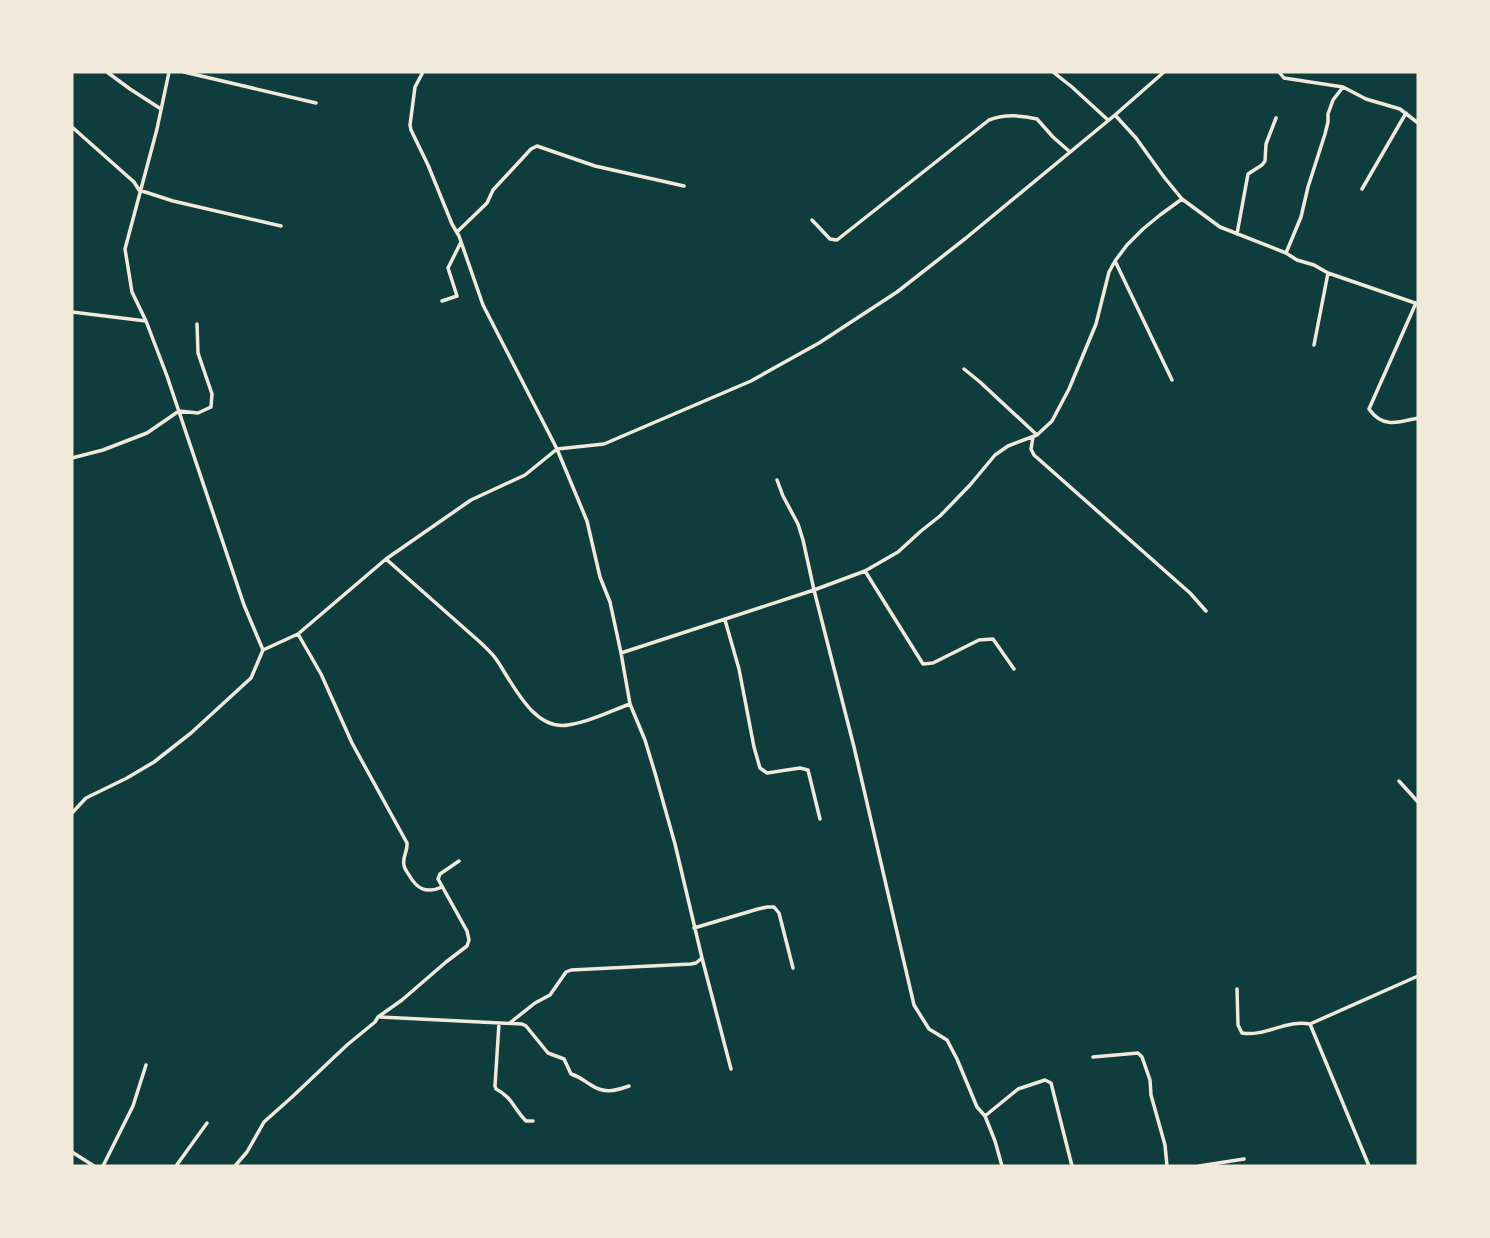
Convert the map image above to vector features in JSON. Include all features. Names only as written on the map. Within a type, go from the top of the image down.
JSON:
[{"type":"street","points":[[107,72],[161,109]]},
{"type":"street","points":[[169,72],[125,257],[132,292],[146,321],[179,411],[244,605],[263,650]]},
{"type":"street","points":[[184,72],[316,103]]},
{"type":"street","points":[[423,72],[414,91],[411,130],[457,232],[483,305],[557,449],[587,521],[600,577],[610,602],[630,704],[645,740],[675,844],[731,1069]]},
{"type":"street","points":[[1053,72],[1108,120]]},
{"type":"street","points":[[72,813],[86,798],[154,762],[191,733],[251,678],[263,650],[298,634],[386,559],[471,500],[526,475],[557,449],[604,444],[751,381],[786,362],[897,292],[966,238],[1164,72]]},
{"type":"street","points":[[1279,72],[1284,78],[1343,87],[1366,99],[1394,107],[1418,123]]},
{"type":"street","points":[[1286,253],[1301,217],[1332,100],[1343,87]]},
{"type":"street","points":[[1362,189],[1406,113]]},
{"type":"street","points":[[1115,115],[1182,199],[1211,221],[1328,273],[1417,304],[1369,409],[1376,417],[1392,424],[1418,418]]},
{"type":"street","points":[[812,220],[830,239],[837,240],[996,117],[1037,119],[1070,152]]},
{"type":"street","points":[[1237,234],[1248,174],[1265,161],[1266,144],[1276,118]]},
{"type":"street","points":[[72,127],[134,182],[139,190],[173,201],[281,226]]},
{"type":"street","points":[[457,232],[487,203],[493,190],[531,149],[537,146],[595,166],[684,186]]},
{"type":"street","points":[[621,653],[814,590],[865,570],[898,552],[940,516],[995,455],[1008,446],[1035,436],[1052,421],[1069,389],[1096,324],[1109,272],[1115,261],[1143,229],[1182,199]]},
{"type":"street","points":[[442,301],[457,296],[448,268],[461,242]]},
{"type":"street","points":[[1115,261],[1172,380]]},
{"type":"street","points":[[1314,345],[1328,273]]},
{"type":"street","points":[[72,312],[146,321]]},
{"type":"street","points":[[72,458],[103,450],[147,433],[179,411],[198,413],[211,407],[212,394],[198,353],[197,324]]},
{"type":"street","points":[[964,369],[1035,436]]},
{"type":"street","points":[[1035,436],[1031,449],[1034,455],[1190,593],[1206,611]]},
{"type":"street","points":[[777,480],[803,540],[914,1005],[929,1029],[947,1040],[977,1107],[985,1116],[1002,1166]]},
{"type":"street","points":[[386,559],[481,643],[495,658],[522,700],[545,720],[554,725],[566,726],[630,704]]},
{"type":"street","points":[[865,570],[923,664],[933,663],[979,640],[993,639],[1014,669]]},
{"type":"street","points":[[725,620],[739,670],[760,768],[767,773],[800,768],[808,771],[820,819]]},
{"type":"street","points":[[298,634],[321,674],[352,743],[407,843],[404,867],[418,887],[430,890],[442,887]]},
{"type":"street","points":[[1399,781],[1418,802]]},
{"type":"street","points":[[235,1166],[247,1152],[264,1122],[347,1045],[376,1022],[378,1017],[469,943],[467,931],[438,878],[459,860]]},
{"type":"street","points":[[694,928],[767,906],[774,907],[779,913],[793,968]]},
{"type":"street","points":[[509,1023],[550,995],[566,972],[571,970],[682,965],[696,963],[702,958]]},
{"type":"street","points":[[1237,989],[1238,1025],[1242,1033],[1251,1034],[1298,1023],[1310,1024],[1418,976]]},
{"type":"street","points":[[378,1017],[519,1024],[526,1026],[548,1053],[564,1059],[571,1074],[592,1086],[607,1091],[629,1086]]},
{"type":"street","points":[[499,1023],[495,1086],[510,1099],[526,1121],[533,1121]]},
{"type":"street","points":[[1310,1024],[1369,1166]]},
{"type":"street","points":[[1093,1057],[1138,1053],[1142,1057],[1163,1135],[1167,1166]]},
{"type":"street","points":[[103,1166],[133,1106],[146,1065]]},
{"type":"street","points":[[985,1116],[1018,1089],[1045,1080],[1051,1083],[1072,1166]]},
{"type":"street","points":[[176,1166],[207,1123]]},
{"type":"street","points":[[72,1152],[94,1166]]},
{"type":"street","points":[[1199,1166],[1244,1159]]}]
